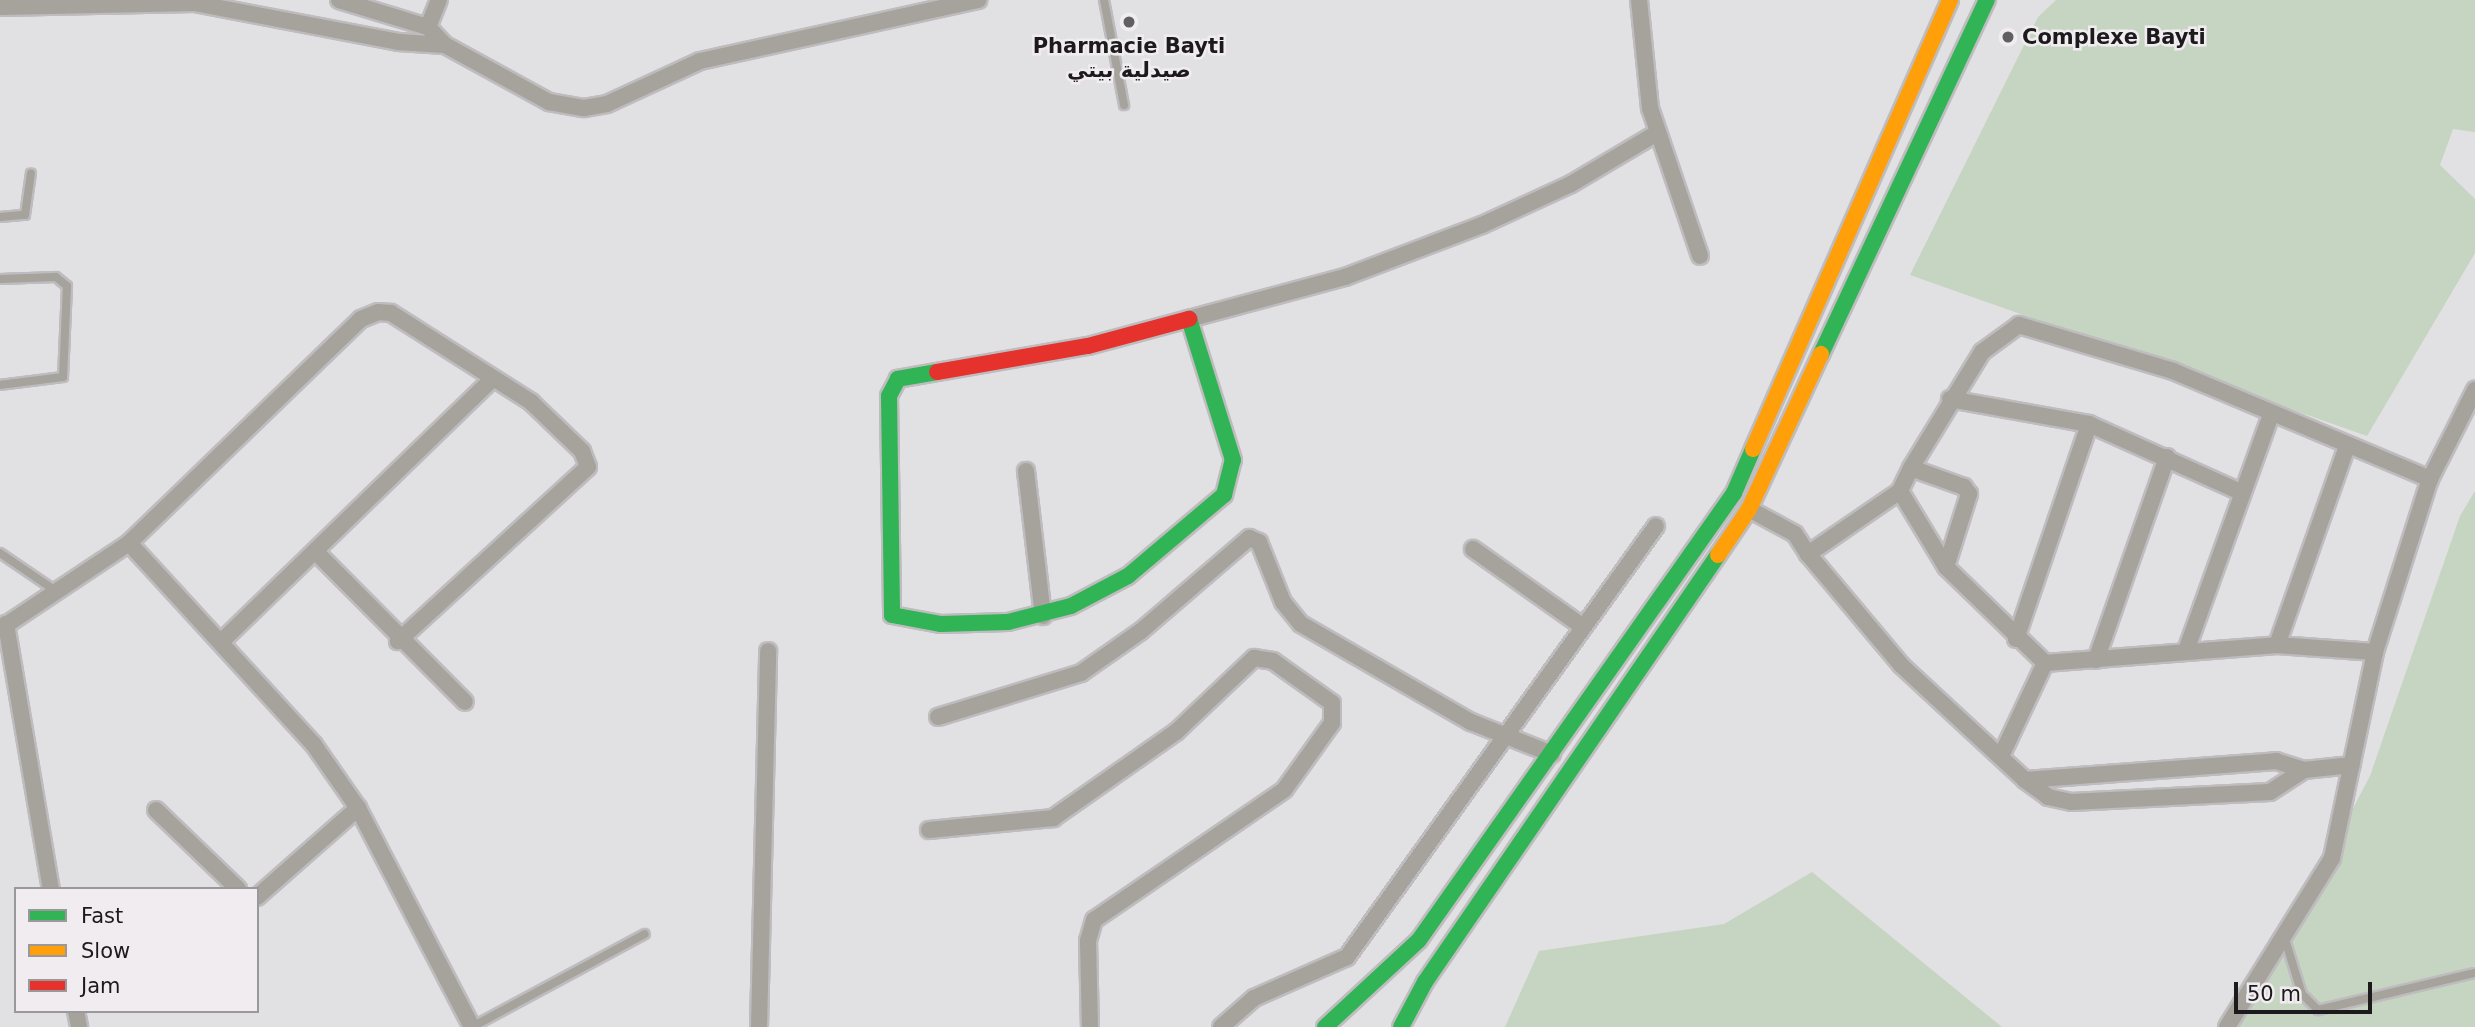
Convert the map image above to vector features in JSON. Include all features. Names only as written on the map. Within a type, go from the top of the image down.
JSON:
[{"type":"main road","points":[[1325,1027],[1419,940],[1695,553],[1753,458],[1950,0]]},
{"type":"main road","points":[[1401,1027],[1425,982],[1749,509],[1987,0]]},
{"type":"main road","points":[[1189,318],[1233,460],[1229,488],[1128,576],[1043,615],[941,625],[892,615],[892,387],[916,372],[1088,346],[1189,318]]},
{"type":"street","points":[[339,0],[428,27],[445,45],[549,102],[584,108],[607,104],[700,61],[776,49],[942,2],[978,0]]},
{"type":"street","points":[[428,27],[439,0]]},
{"type":"street","points":[[1639,0],[1641,59],[1657,133],[1700,256]]},
{"type":"street","points":[[0,7],[195,2],[398,42],[445,45]]},
{"type":"street","points":[[1189,318],[1345,277],[1482,225],[1657,133]]},
{"type":"street","points":[[51,887],[2,624],[129,543],[360,319],[391,313],[491,380],[531,402],[582,451],[585,476],[398,641]]},
{"type":"street","points":[[1808,554],[1900,491],[1950,399],[1982,352],[2019,325],[2173,371],[2346,449],[2430,479]]},
{"type":"street","points":[[222,641],[491,380]]},
{"type":"street","points":[[2227,1027],[2332,858],[2375,652],[2430,479],[2475,390]]},
{"type":"street","points":[[1950,399],[2089,424],[2241,492]]},
{"type":"street","points":[[2186,648],[2270,417]]},
{"type":"street","points":[[2016,639],[2089,424]]},
{"type":"street","points":[[2277,645],[2346,449]]},
{"type":"street","points":[[2096,660],[2167,457]]},
{"type":"street","points":[[1911,468],[1969,494],[1946,567]]},
{"type":"street","points":[[1026,471],[1043,615]]},
{"type":"street","points":[[1900,491],[1946,567],[2016,639],[2045,663],[2096,660],[2186,648],[2277,645],[2375,652]]},
{"type":"street","points":[[1749,509],[1787,527],[1901,665],[2025,780],[2048,797],[2071,802],[2270,792],[2304,770]]},
{"type":"street","points":[[1221,1027],[1254,998],[1347,957],[1656,526]]},
{"type":"street","points":[[938,717],[1081,673],[1141,631],[1249,538],[1259,542],[1283,602],[1301,624],[1504,736],[1552,754]]},
{"type":"street","points":[[129,543],[222,641],[314,745],[358,808],[472,1027]]},
{"type":"street","points":[[1473,549],[1583,626]]},
{"type":"street","points":[[316,552],[398,641],[465,702]]},
{"type":"street","points":[[759,1027],[768,652]]},
{"type":"street","points":[[929,830],[1053,818],[1176,732],[1254,658],[1273,661],[1332,703],[1332,723],[1284,790],[1094,920],[1086,1023]]},
{"type":"street","points":[[2001,756],[2045,663]]},
{"type":"street","points":[[2025,780],[2276,761],[2304,770],[2352,765]]},
{"type":"street","points":[[259,895],[358,808]]},
{"type":"street","points":[[156,810],[236,887]]},
{"type":"lane","points":[[1104,0],[1124,105]]},
{"type":"lane","points":[[0,217],[25,215],[32,173]]},
{"type":"lane","points":[[0,279],[56,277],[67,286],[63,377],[0,385]]},
{"type":"lane","points":[[0,554],[56,591]]},
{"type":"lane","points":[[472,1027],[645,934]]},
{"type":"lane","points":[[2284,936],[2302,993],[2318,1010],[2475,973]]},
{"type":"green space","points":[[2056,0],[2475,0],[2475,132],[2453,129],[2440,165],[2475,199],[2475,253],[2367,436],[1910,275],[2038,17]]},
{"type":"green space","points":[[2475,491],[2475,1027],[2238,1027],[2370,776],[2460,516]]},
{"type":"green space","points":[[1812,872],[2002,1027],[1505,1027],[1539,951],[1724,924]]},
{"type":"traffic: fast","points":[[1821,354],[1987,0]]},
{"type":"traffic: fast","points":[[937,372],[898,379],[889,396],[892,615],[941,624],[1008,622],[1071,606],[1128,576],[1224,495],[1233,460],[1189,319]]},
{"type":"traffic: fast","points":[[1325,1027],[1419,940],[1734,493],[1753,449]]},
{"type":"traffic: fast","points":[[1401,1027],[1425,982],[1718,555]]},
{"type":"traffic: slow","points":[[1753,449],[1950,0]]},
{"type":"traffic: slow","points":[[1718,555],[1749,509],[1821,354]]},
{"type":"traffic: jam","points":[[937,372],[1088,346],[1189,319]]},
{"type":"place","name":"Pharmacie Bayti صيدلية بيتي","points":[[1129,22]]},
{"type":"place","name":"Complexe Bayti","points":[[2008,37]]}]
